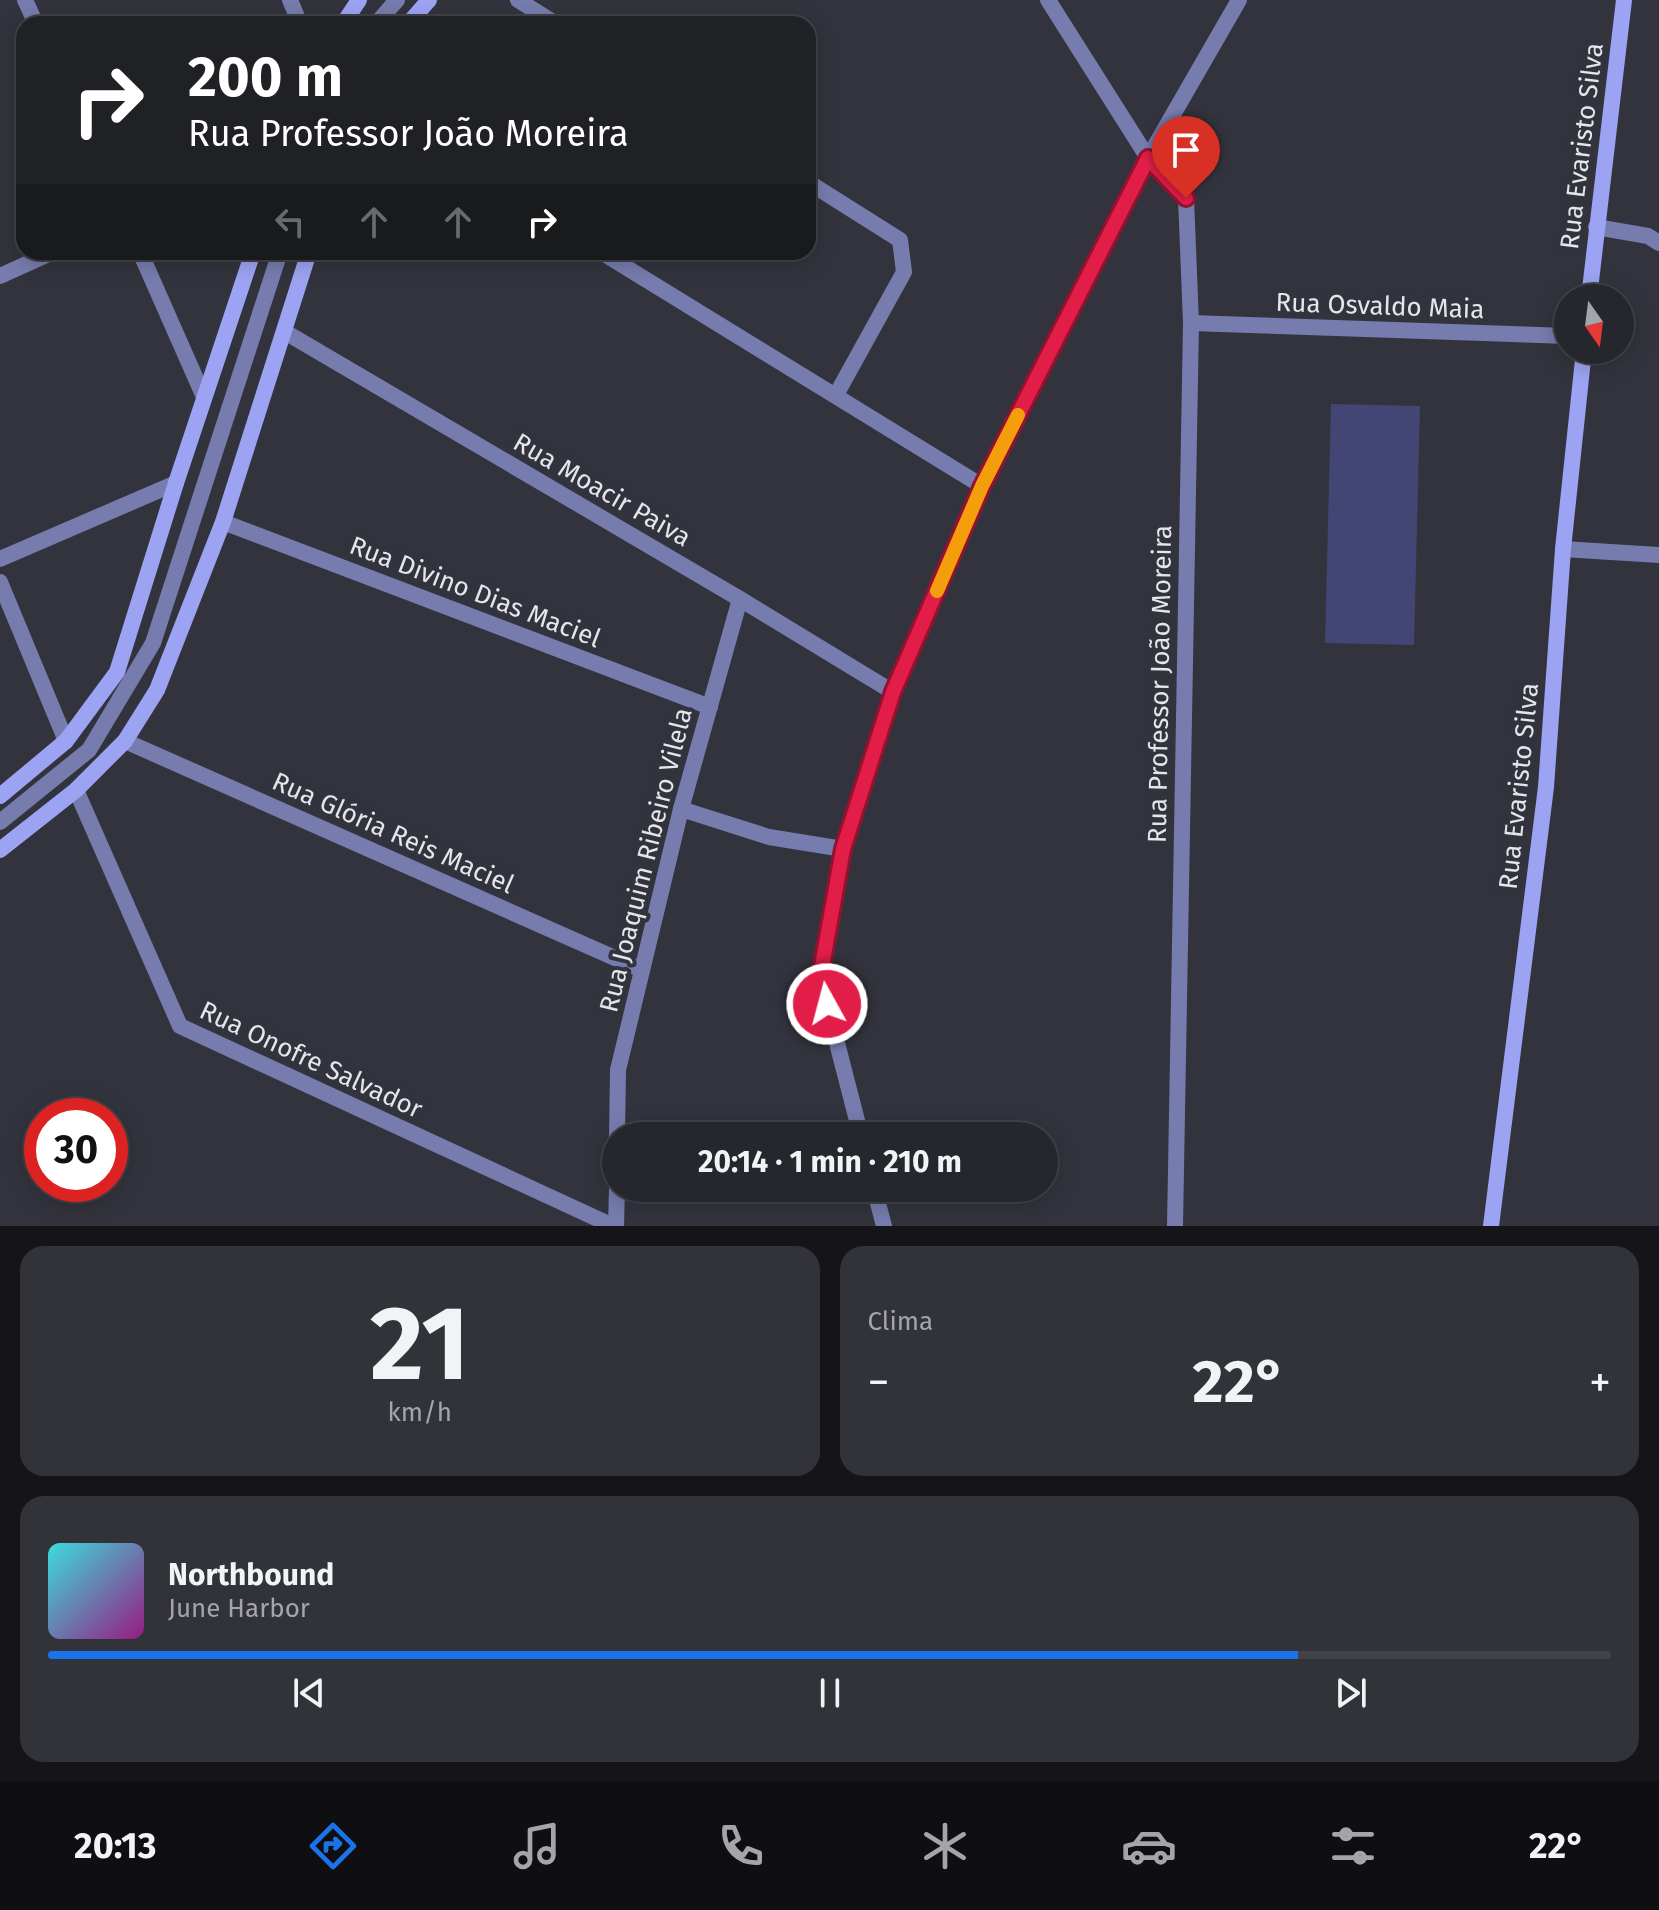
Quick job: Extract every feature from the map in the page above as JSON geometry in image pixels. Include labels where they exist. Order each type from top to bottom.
[{"type":"main road","points":[[415,16],[429,0]]},
{"type":"main road","name":"Rua Evaristo Silva","points":[[1590,284],[1624,0]]},
{"type":"main road","points":[[0,796],[66,741],[117,672],[250,260]]},
{"type":"main road","points":[[0,850],[76,790],[125,741],[157,690],[223,522],[307,260]]},
{"type":"main road","name":"Rua Evaristo Silva","points":[[1491,1226],[1546,787],[1563,549],[1583,364]]},
{"type":"street","points":[[383,16],[397,0]]},
{"type":"street","points":[[518,0],[543,16]]},
{"type":"street","name":"Rua Professor João Moreira","points":[[1048,0],[1148,158],[1186,198],[1191,323],[1175,1226]]},
{"type":"street","points":[[857,1122],[820,977],[843,849],[893,692],[982,486],[1148,158],[1239,0]]},
{"type":"street","points":[[816,187],[900,240],[904,272],[836,395]]},
{"type":"street","points":[[1596,227],[1648,236],[1659,243]]},
{"type":"street","points":[[0,276],[35,260]]},
{"type":"street","points":[[144,260],[204,397]]},
{"type":"street","points":[[0,822],[89,750],[153,643],[277,260]]},
{"type":"street","points":[[614,260],[982,486]]},
{"type":"street","name":"Rua Osvaldo Maia","points":[[1191,323],[1554,336]]},
{"type":"street","name":"Rua Moacir Paiva","points":[[285,332],[893,692]]},
{"type":"street","points":[[0,559],[176,483]]},
{"type":"street","name":"Rua Divino Dias Maciel","points":[[223,522],[710,707]]},
{"type":"street","points":[[1563,549],[1659,555]]},
{"type":"street","points":[[0,582],[66,741]]},
{"type":"street","name":"Rua Joaquim Ribeiro Vilela","points":[[617,1122],[618,1070],[681,809],[740,599]]},
{"type":"street","name":"Rua Glória Reis Maciel","points":[[125,741],[642,970]]},
{"type":"street","name":"Rua Onofre Salvador","points":[[76,790],[180,1026],[614,1226]]},
{"type":"street","points":[[681,809],[769,837],[843,849]]},
{"type":"street","points":[[614,1226],[616,1202]]},
{"type":"street","points":[[878,1202],[884,1226]]},
{"type":"shaded area","points":[[1331,404],[1420,406],[1414,645],[1325,643]]},
{"type":"slow traffic","points":[[937,591],[982,486],[1018,415]]},
{"type":"route","points":[[827,1004],[820,977],[843,849],[893,692],[982,486],[1148,158],[1186,198]]}]
